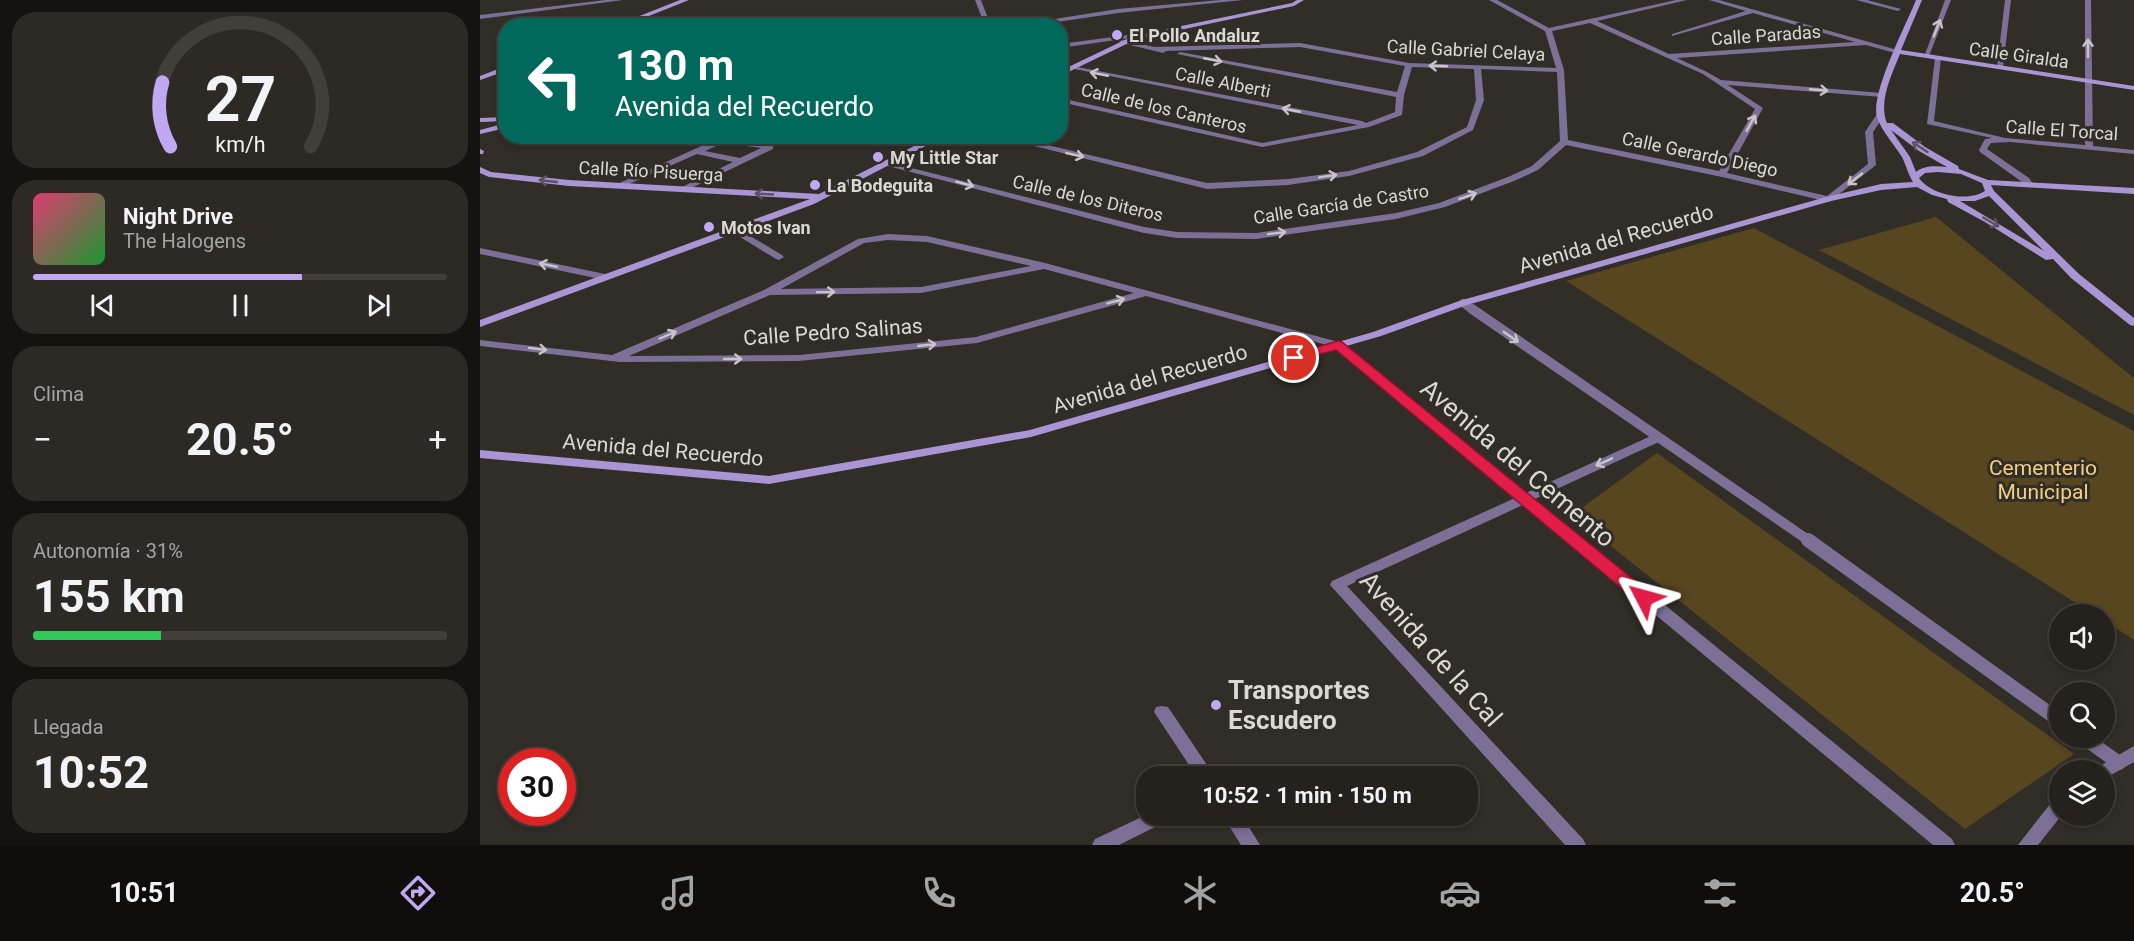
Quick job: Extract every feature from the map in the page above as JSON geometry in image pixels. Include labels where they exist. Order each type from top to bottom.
[{"type":"street","points":[[480,17],[620,0]]},
{"type":"street","points":[[638,18],[686,0]]},
{"type":"street","points":[[978,0],[984,18]]},
{"type":"street","points":[[1068,18],[1118,11],[1240,0]]},
{"type":"street","points":[[1068,45],[1135,37],[1294,4],[1301,0]]},
{"type":"street","points":[[1491,0],[1548,30],[1684,0]]},
{"type":"street","points":[[1712,0],[1899,52]]},
{"type":"street","points":[[1859,0],[1914,14]]},
{"type":"street","points":[[1898,9],[1902,0]]},
{"type":"street","points":[[1829,199],[1872,165],[1869,132],[1880,116],[1882,95],[1919,0]]},
{"type":"street","points":[[1926,56],[1948,0]]},
{"type":"street","points":[[2000,67],[2008,0]]},
{"type":"street","points":[[2088,0],[2090,148]]},
{"type":"street","points":[[1674,35],[1752,11]]},
{"type":"street","points":[[1592,21],[1719,82],[1759,108],[1722,174]]},
{"type":"street","points":[[1548,30],[1560,70],[1564,142]]},
{"type":"street","points":[[1068,70],[1135,37]]},
{"type":"street","points":[[1121,42],[1400,95]]},
{"type":"street","name":"Calle Paradas","points":[[1668,56],[1866,43]]},
{"type":"street","name":"Calle Gabriel Celaya","points":[[1156,49],[1300,45],[1409,65],[1560,70]]},
{"type":"street","name":"Calle Giralda","points":[[1899,52],[2134,88]]},
{"type":"street","points":[[1938,58],[1930,122],[2010,140]]},
{"type":"street","points":[[1369,125],[1399,113],[1400,95],[1409,65]]},
{"type":"street","name":"Calle Alberti","points":[[1072,68],[1369,125]]},
{"type":"street","points":[[1031,144],[1207,186],[1288,182],[1348,173],[1420,154],[1470,128],[1480,100],[1477,68]]},
{"type":"street","points":[[480,78],[498,71]]},
{"type":"street","points":[[1719,82],[1882,95]]},
{"type":"street","name":"Calle de los Canteros","points":[[1068,102],[1262,145],[1369,125]]},
{"type":"street","points":[[1880,116],[1922,149],[1988,187],[2075,276]]},
{"type":"street","points":[[1880,116],[1912,167],[1917,181],[1988,220],[2075,276],[2134,323]]},
{"type":"street","points":[[480,120],[498,119]]},
{"type":"street","points":[[480,132],[498,128]]},
{"type":"street","name":"Calle El Torcal","points":[[2029,184],[2026,178],[1983,150],[1988,141],[2010,140],[2134,152]]},
{"type":"street","name":"Calle Gerardo Diego","points":[[1564,142],[1722,174],[1829,199]]},
{"type":"street","name":"Calle García de Castro","points":[[1177,235],[1256,236],[1396,216],[1442,205],[1535,168],[1564,142]]},
{"type":"street","points":[[616,186],[712,144]]},
{"type":"street","points":[[682,189],[770,147],[752,144]]},
{"type":"street","points":[[480,324],[822,197],[926,144]]},
{"type":"street","points":[[695,151],[742,160]]},
{"type":"street","name":"Calle de los Diteros","points":[[888,165],[1104,221],[1177,235]]},
{"type":"street","name":"Avenida del Recuerdo","points":[[480,454],[769,480],[1031,433],[1338,345],[1463,303],[1829,199],[1917,181],[1922,171],[1930,169],[1964,172]]},
{"type":"street","name":"Calle Río Pisuerga","points":[[480,170],[489,174],[616,186],[822,197]]},
{"type":"street","points":[[1988,187],[2029,184],[2134,191]]},
{"type":"street","points":[[1939,194],[1981,197],[1988,187]]},
{"type":"street","points":[[735,230],[779,257]]},
{"type":"street","points":[[614,358],[768,292],[861,241],[888,237],[927,238],[1045,266],[1338,345]]},
{"type":"street","points":[[480,251],[605,277]]},
{"type":"street","points":[[768,292],[921,290],[1045,266]]},
{"type":"street","name":"Calle Pedro Salinas","points":[[480,343],[614,358],[800,358],[977,340],[1146,293]]},
{"type":"street","name":"Avenida del Cemento","points":[[1338,345],[1946,845]]},
{"type":"street","name":"Avenida de la Cal","points":[[1577,845],[1336,585],[1657,438]]},
{"type":"street","points":[[1162,711],[1199,766]]},
{"type":"street","points":[[2115,766],[2134,753]]},
{"type":"street","points":[[2027,845],[2049,818]]},
{"type":"street","points":[[1101,845],[1140,826]]},
{"type":"street","points":[[1239,826],[1251,845]]},
{"type":"lane","points":[[1463,303],[1787,525],[2049,712]]},
{"type":"lane","points":[[2093,748],[2105,760]]},
{"type":"green space","points":[[1936,217],[2134,378],[2134,415],[1819,250]]},
{"type":"green space","name":"Cementerio Municipal","points":[[1754,228],[2134,431],[2134,640],[2115,628],[2115,604],[2078,604],[1566,281]]},
{"type":"green space","points":[[1657,453],[2049,736],[2049,748],[2066,748],[2074,754],[2065,760],[2049,760],[2049,771],[1965,829],[1572,515]]},
{"type":"place","name":"El Pollo Andaluz","points":[[1117,35]]},
{"type":"place","name":"My Little Star","points":[[878,157]]},
{"type":"place","name":"La Bodeguita","points":[[815,185]]},
{"type":"place","name":"Motos Ivan","points":[[709,227]]},
{"type":"place","name":"Transportes Escudero","points":[[1216,705]]},
{"type":"route","points":[[1294,358],[1338,345],[1644,598]]}]
